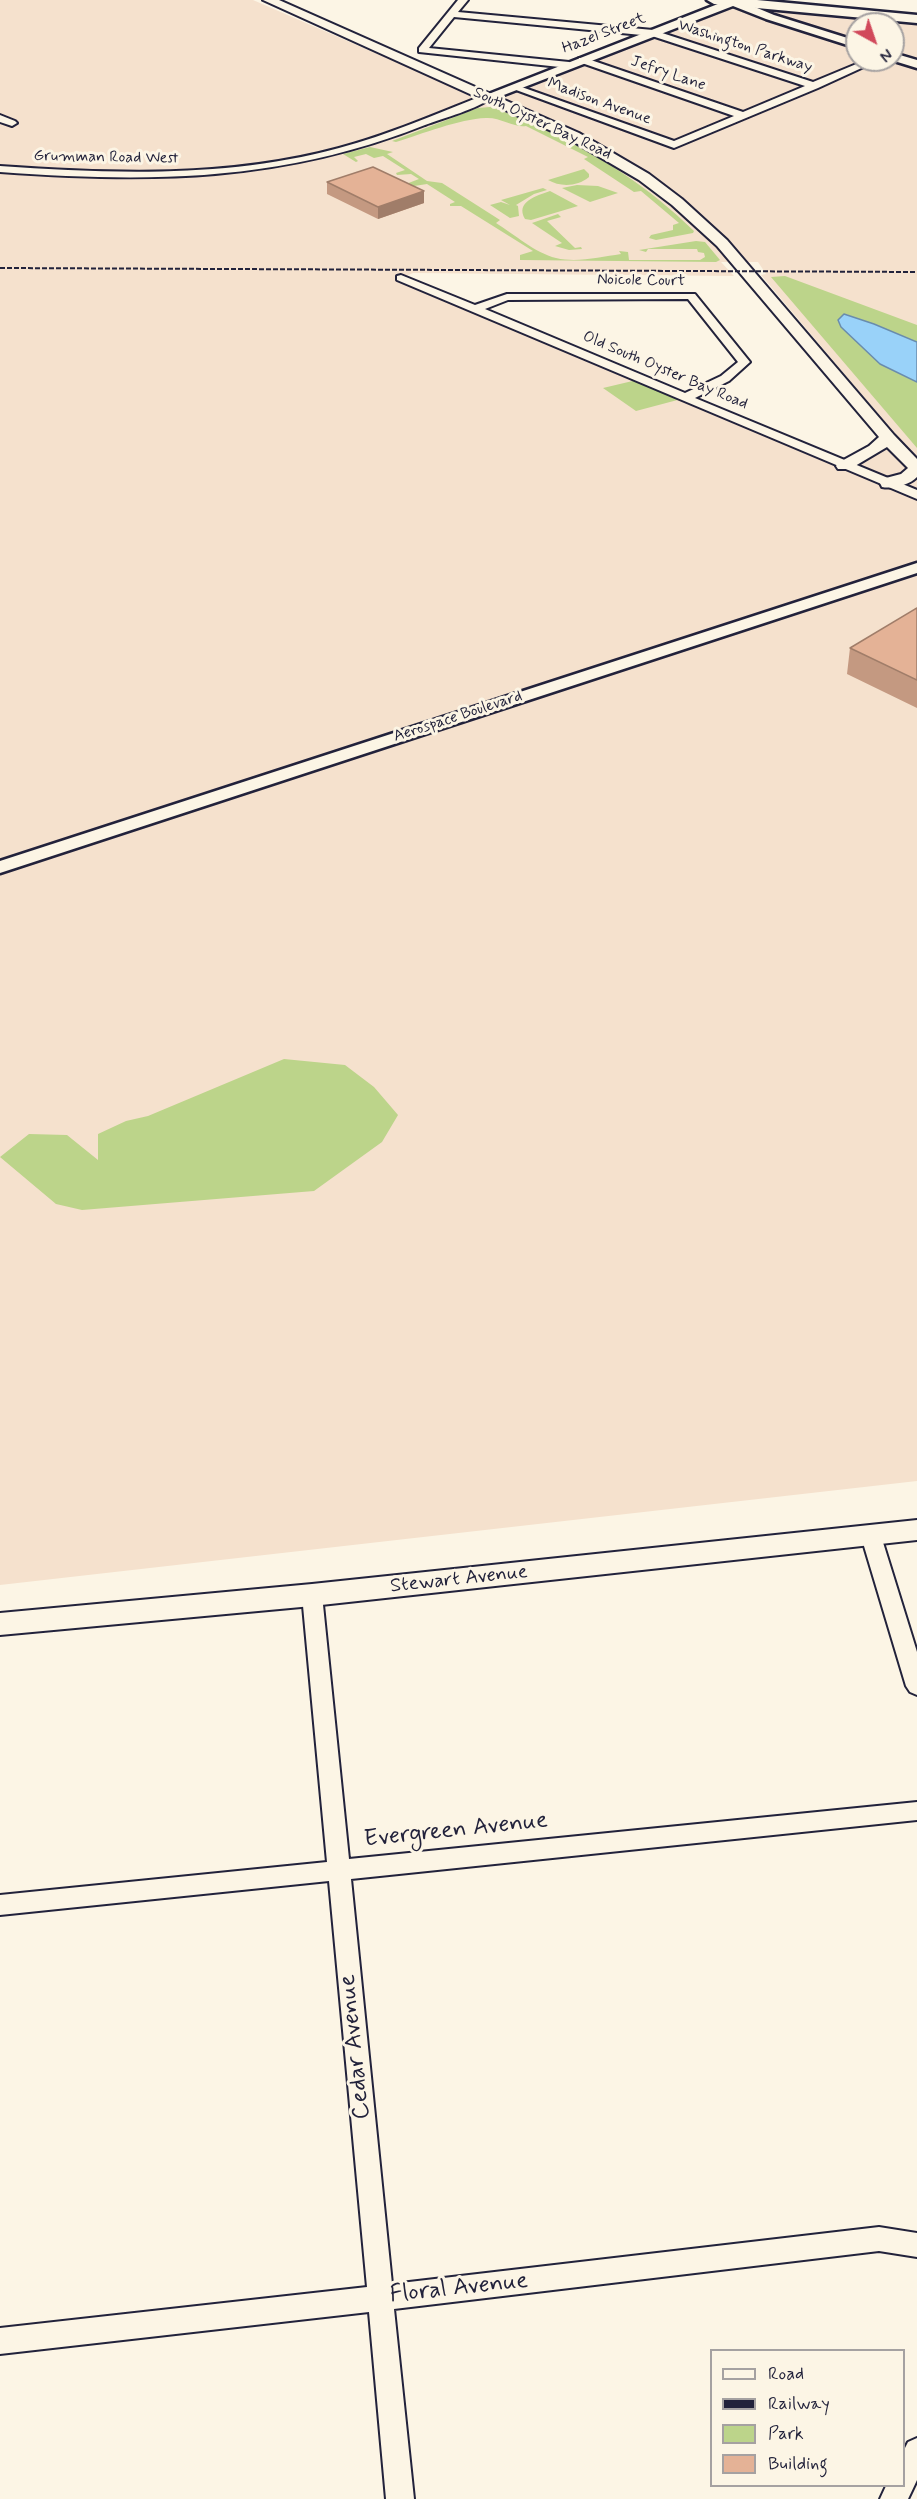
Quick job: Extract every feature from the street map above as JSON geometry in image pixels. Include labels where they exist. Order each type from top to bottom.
[{"type":"main road","name":"South Oyster Bay Road","points":[[269,0],[574,136],[622,162],[689,212],[729,251],[888,438],[917,468]]},
{"type":"main road","points":[[714,0],[917,19]]},
{"type":"main road","points":[[844,465],[875,449],[888,438]]},
{"type":"main road","points":[[888,483],[908,477],[917,468]]},
{"type":"main road","name":"Stewart Avenue","points":[[0,1624],[312,1595],[917,1530]]},
{"type":"street","points":[[463,0],[422,50],[569,65]]},
{"type":"street","name":"Hazel Street","points":[[487,97],[731,1]]},
{"type":"street","points":[[731,1],[770,17],[845,41]]},
{"type":"street","name":"Washington Parkway","points":[[452,14],[652,33],[814,86]]},
{"type":"street","name":"Jefry Lane","points":[[582,60],[744,116]]},
{"type":"street","points":[[744,116],[846,72]]},
{"type":"street","name":"Madison Avenue","points":[[513,87],[674,145],[744,116]]},
{"type":"street","name":"Grumman Road West","points":[[0,169],[106,176],[154,176],[266,166],[358,146],[487,97]]},
{"type":"street","points":[[0,118],[12,123]]},
{"type":"street","name":"Old South Oyster Bay Road","points":[[401,278],[917,495]]},
{"type":"street","name":"Noicole Court","points":[[475,309],[507,297],[691,296],[744,362],[740,369],[732,374],[685,398]]},
{"type":"street","name":"Aerospace Boulevard","points":[[0,867],[917,568]]},
{"type":"street","points":[[871,1536],[917,1686]]},
{"type":"street","name":"Cedar Avenue","points":[[312,1595],[400,2499]]},
{"type":"street","name":"Evergreen Avenue","points":[[0,1905],[917,1811]]},
{"type":"street","name":"Floral Avenue","points":[[0,2341],[561,2278],[879,2239],[917,2245]]},
{"type":"street","points":[[905,2474],[917,2451]]},
{"type":"shaded area","points":[[0,0],[253,0],[488,102],[736,7],[845,17],[845,72],[905,72],[905,22],[917,23],[917,1481],[0,1585]],"holes":[[[721,262],[758,262],[766,274],[761,275],[894,433],[841,461],[404,277],[413,273],[734,276]]]},
{"type":"green space","points":[[490,107],[541,128],[603,160],[659,200],[694,231],[693,233],[656,240],[649,238],[651,235],[673,230],[673,225],[679,223],[641,191],[634,192],[584,159],[588,157],[526,126],[491,118],[475,119],[396,142],[392,141],[478,108]]},
{"type":"green space","points":[[370,147],[393,152],[387,154],[427,181],[442,183],[500,220],[496,223],[548,256],[580,260],[621,254],[619,251],[628,252],[629,260],[700,260],[705,257],[704,253],[698,252],[697,249],[648,249],[646,252],[639,250],[696,241],[705,242],[720,260],[716,262],[520,260],[520,255],[533,251],[461,206],[450,206],[455,202],[427,184],[414,186],[406,184],[419,179],[411,174],[397,175],[396,173],[405,170],[383,156],[374,158],[366,154],[354,157],[358,161],[356,162],[343,154]]},
{"type":"green space","points":[[584,169],[589,177],[579,183],[563,185],[548,180]]},
{"type":"green space","points":[[577,185],[598,186],[618,193],[590,202],[562,188]]},
{"type":"green space","points":[[543,188],[547,190],[534,194],[516,205],[519,216],[510,218],[490,205],[501,202],[510,205],[501,200]]},
{"type":"green space","points":[[550,191],[578,206],[531,220],[525,219],[523,208],[528,200]]},
{"type":"green space","points":[[558,214],[561,217],[547,221],[575,248],[581,247],[582,249],[569,250],[555,246],[562,243],[532,223]]},
{"type":"green space","points":[[785,276],[917,325],[917,342],[845,314],[838,320],[841,327],[880,364],[917,382],[917,448],[771,277]]},
{"type":"green space","points":[[641,379],[685,398],[636,411],[603,388]]},
{"type":"green space","points":[[284,1059],[345,1065],[374,1087],[398,1115],[382,1142],[314,1191],[82,1210],[56,1204],[0,1157],[29,1134],[67,1135],[98,1160],[98,1134],[126,1121],[148,1116]]},
{"type":"water","points":[[844,314],[917,342],[917,382],[880,364],[841,327],[838,320]]},
{"type":"building","points":[[373,167],[424,191],[378,207],[327,182]]},
{"type":"building","points":[[917,608],[917,680],[850,648]]},
{"type":"railway","points":[[0,268],[917,272]]}]
